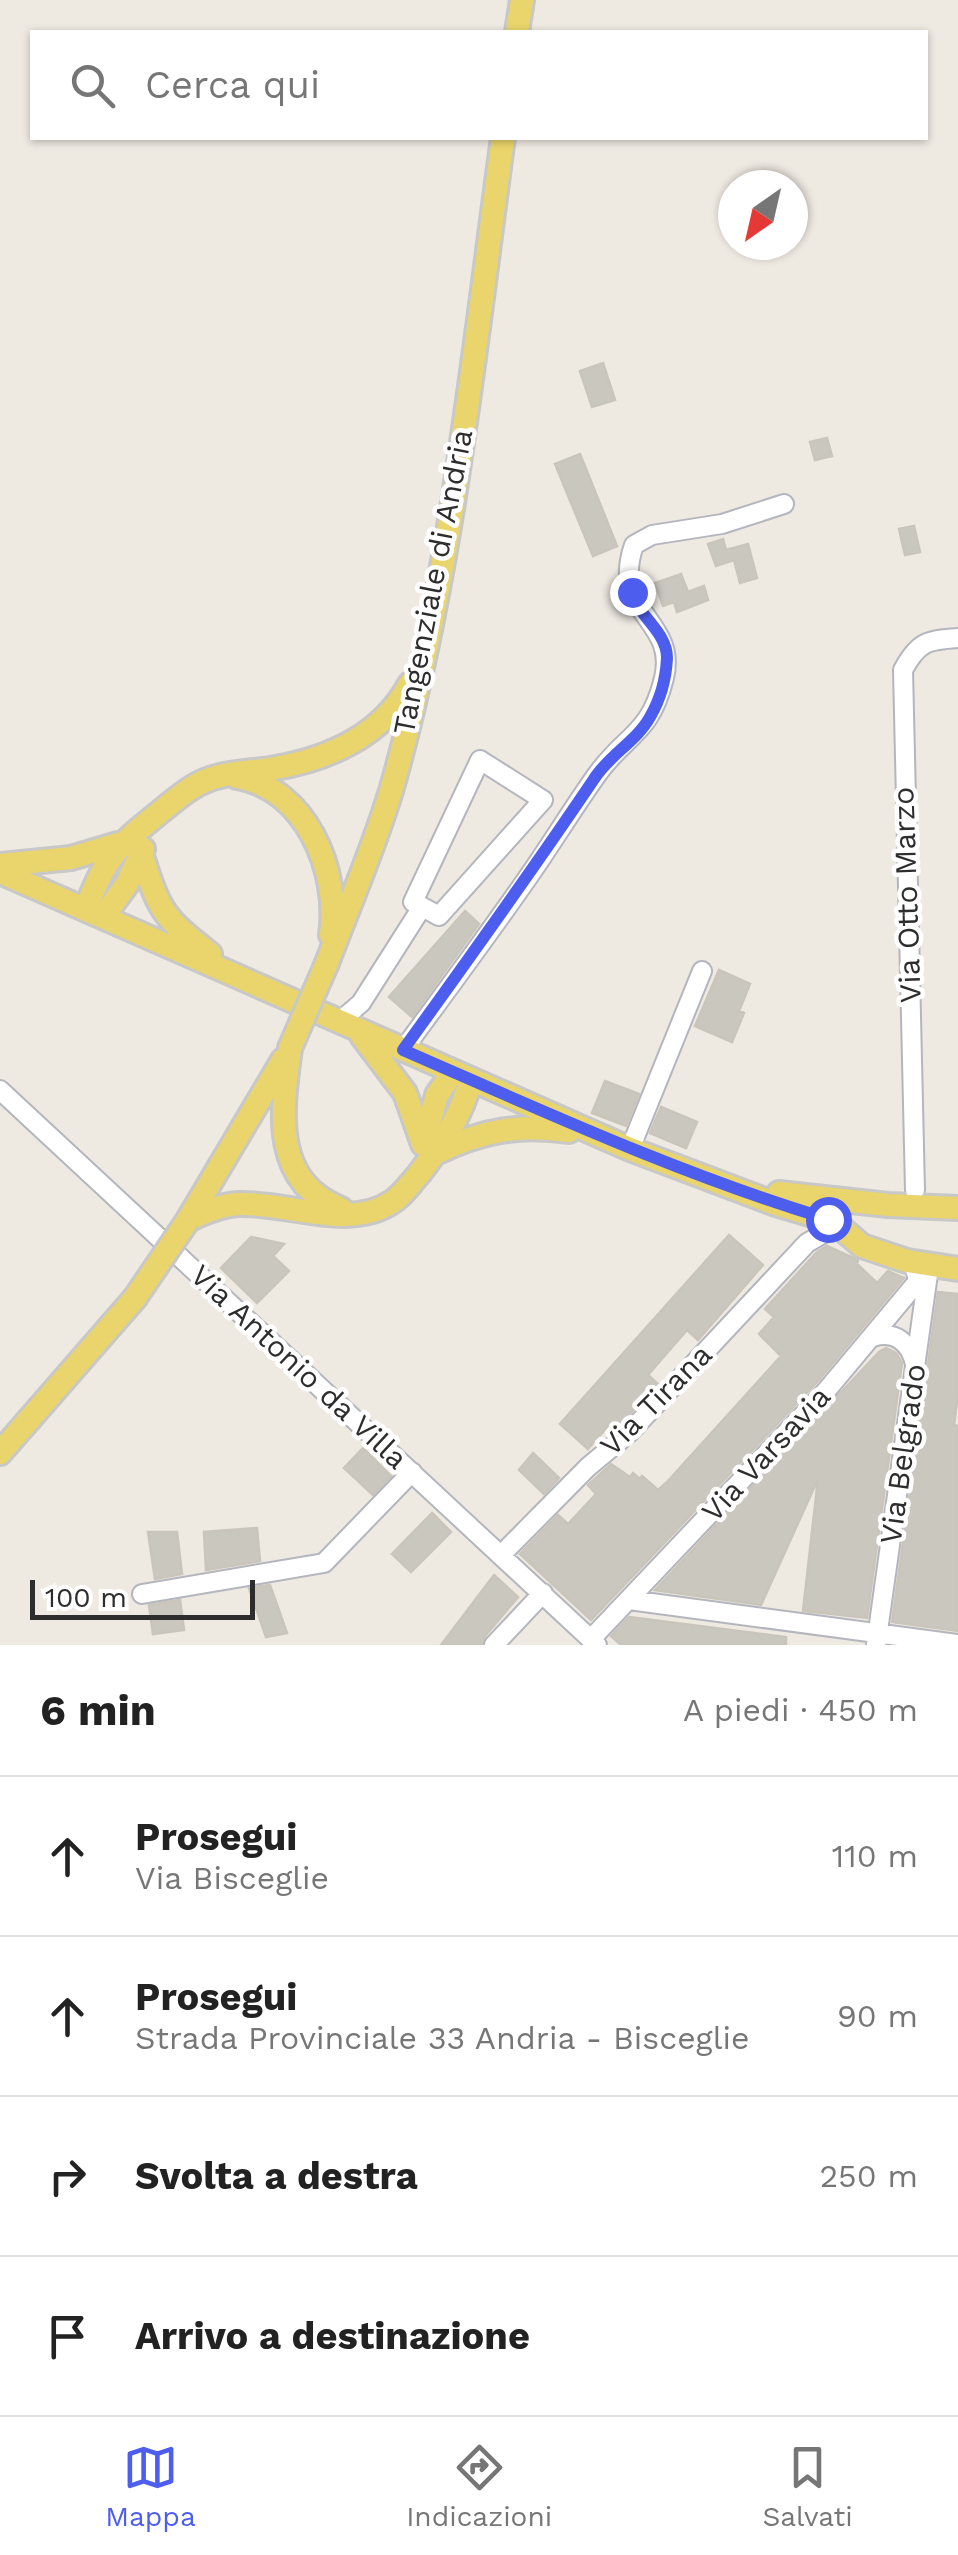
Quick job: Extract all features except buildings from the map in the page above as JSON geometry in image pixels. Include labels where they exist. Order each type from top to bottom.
[{"type":"main road","points":[[517,30],[522,0]]},
{"type":"main road","name":"Tangenziale di Andria","points":[[0,1453],[136,1298],[188,1220],[290,1048],[375,842],[430,634],[503,140]]},
{"type":"main road","points":[[0,868],[71,858],[118,844],[191,788],[228,775],[307,760],[372,731],[402,700],[430,634]]},
{"type":"main road","points":[[228,775],[253,779],[270,788],[297,812],[314,840],[332,891],[334,918],[328,962]]},
{"type":"main road","points":[[94,913],[127,884],[162,810]]},
{"type":"main road","points":[[94,913],[94,885],[118,844]]},
{"type":"main road","points":[[141,853],[155,897],[167,918],[233,973]]},
{"type":"main road","points":[[0,868],[630,1149],[773,1203],[833,1221],[862,1246],[883,1254],[948,1268]]},
{"type":"main road","points":[[348,1025],[397,1078],[431,1148]]},
{"type":"main road","points":[[290,1048],[283,1129],[292,1163],[317,1197],[354,1213]]},
{"type":"main road","points":[[188,1220],[234,1204],[366,1213],[394,1201],[420,1172],[431,1148],[437,1095],[462,1076]]},
{"type":"main road","points":[[431,1148],[504,1128],[542,1127],[597,1135]]},
{"type":"main road","points":[[746,1190],[958,1208]]},
{"type":"main road","points":[[883,1254],[866,1241],[859,1225],[870,1211],[908,1202]]},
{"type":"street","points":[[403,1050],[526,881],[603,766],[643,728],[653,711],[665,675],[666,649],[633,598],[630,571],[634,545],[644,537],[722,524],[784,504]]},
{"type":"street","name":"Via Otto Marzo","points":[[908,1202],[903,670],[914,651],[932,640],[958,638]]},
{"type":"street","points":[[480,760],[543,800],[440,916],[422,907],[413,902],[480,760]]},
{"type":"street","points":[[348,1025],[422,907]]},
{"type":"street","points":[[630,1149],[702,970]]},
{"type":"street","name":"Via Antonio da Villa","points":[[0,1090],[594,1642]]},
{"type":"street","points":[[773,1203],[801,1218],[808,1228],[807,1243]]},
{"type":"street","points":[[807,1243],[831,1229],[850,1233]]},
{"type":"street","name":"Via Tirana","points":[[502,1554],[588,1467],[630,1432],[807,1243]]},
{"type":"street","name":"Via Varsavia","points":[[594,1642],[873,1338],[918,1281],[915,1268],[907,1260]]},
{"type":"street","name":"Via Belgrado","points":[[877,1640],[928,1276],[948,1268]]},
{"type":"street","points":[[873,1338],[885,1334],[900,1339],[909,1348],[915,1364]]},
{"type":"street","points":[[142,1594],[324,1563],[412,1472]]},
{"type":"street","points":[[494,1645],[542,1593]]},
{"type":"street","points":[[629,1600],[877,1640],[958,1644]]},
{"type":"route","points":[[632,592],[638,608],[666,649],[665,675],[653,711],[643,728],[603,766],[526,881],[403,1050],[630,1149],[773,1203],[828,1219]]}]
